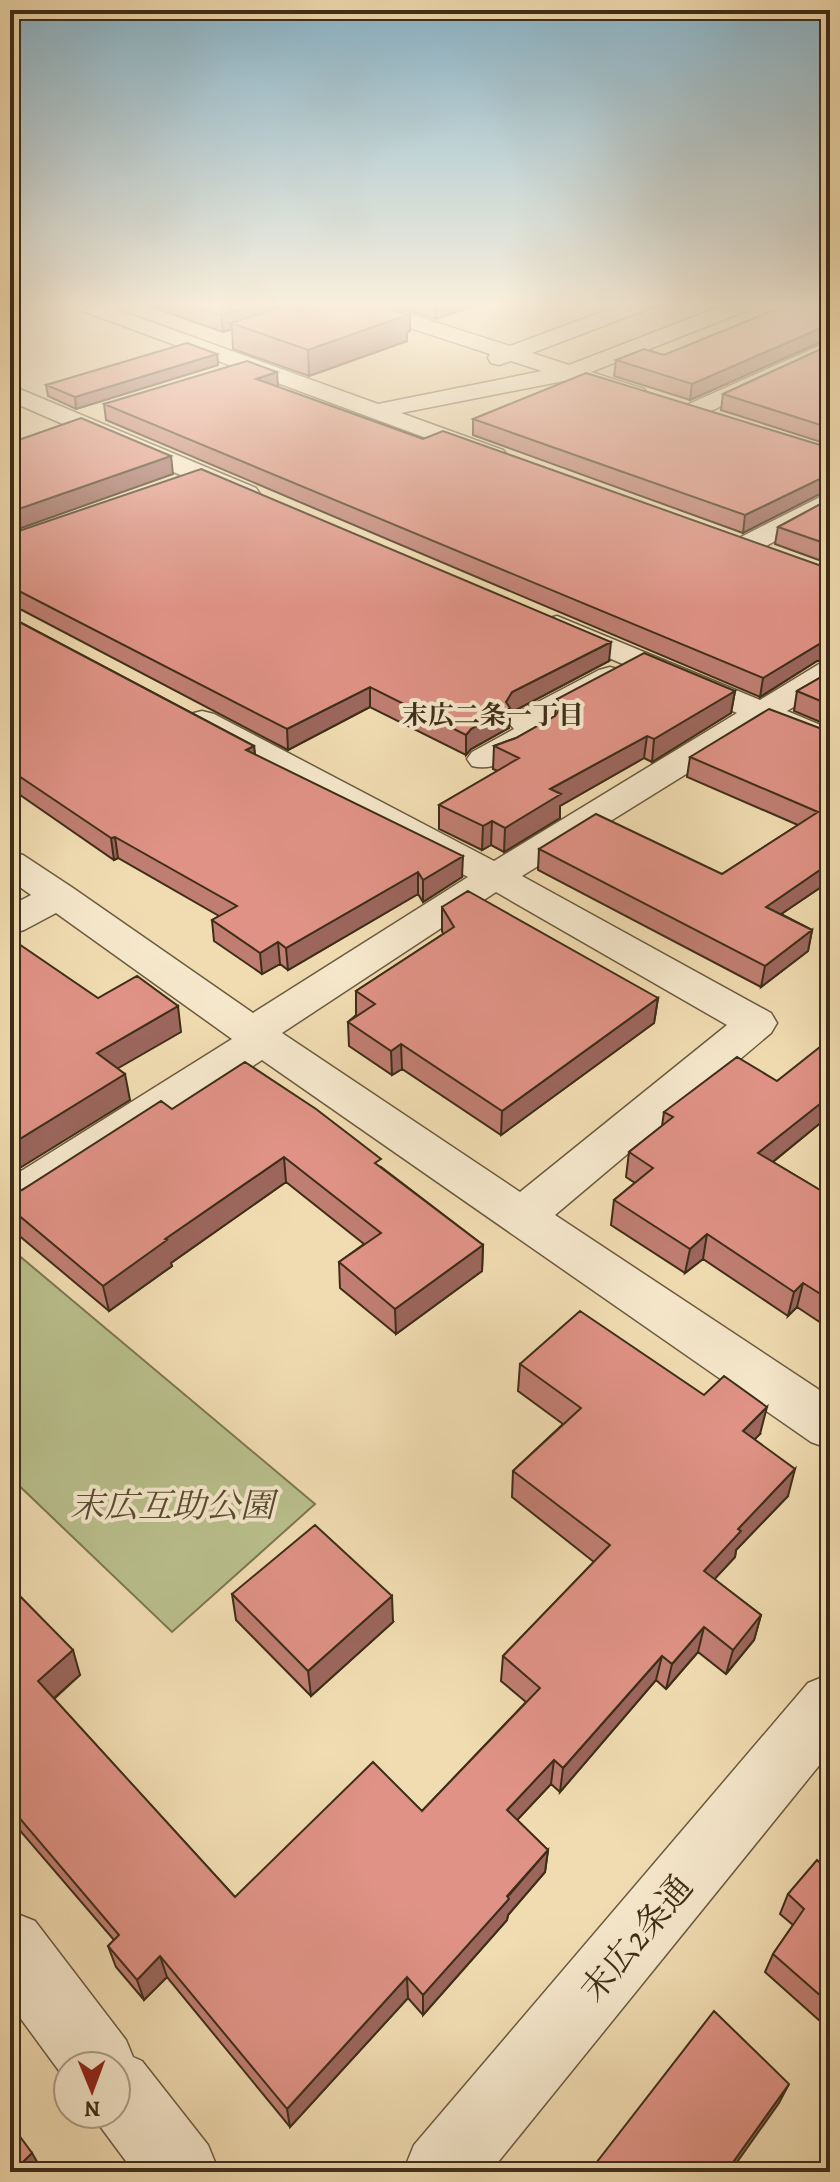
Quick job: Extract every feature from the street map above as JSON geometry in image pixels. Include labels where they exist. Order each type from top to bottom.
[{"type":"street","points":[[40,405],[275,506]]},
{"type":"street","points":[[371,405],[512,462]]},
{"type":"street","points":[[384,409],[390,405]]},
{"type":"street","points":[[384,409],[405,405]]},
{"type":"street","points":[[668,405],[718,420]]},
{"type":"street","points":[[675,407],[681,405]]},
{"type":"street","points":[[173,486],[202,475]]},
{"type":"street","points":[[745,546],[830,500]]},
{"type":"street","points":[[716,535],[774,556]]},
{"type":"street","points":[[538,618],[830,741]]},
{"type":"street","points":[[484,759],[540,729],[525,722],[640,661]]},
{"type":"street","points":[[10,1201],[495,876],[830,671]]},
{"type":"street","points":[[176,707],[495,876],[756,1023],[524,1215]]},
{"type":"street","points":[[10,863],[830,1426]]},
{"type":"street","points":[[10,922],[59,896]]},
{"type":"street","name":"末広2条通","points":[[441,2172],[830,1704]]},
{"type":"street","points":[[10,1946],[88,2050]]},
{"type":"street","points":[[132,2108],[181,2172]]},
{"type":"green space","name":"末広互助公園","points":[[10,1248],[315,1504],[172,1632],[10,1477]]},
{"type":"building","points":[[106,405],[328,405],[423,439],[443,431],[830,569],[830,642],[821,643],[763,678]]},
{"type":"building","points":[[508,405],[690,405],[830,448],[830,474],[745,515],[473,419]]},
{"type":"building","points":[[757,405],[830,405],[830,428]]},
{"type":"building","points":[[81,418],[171,456],[10,512],[10,443]]},
{"type":"building","points":[[201,469],[611,642],[512,692],[506,702],[510,708],[471,729],[466,735],[370,687],[287,729],[19,591],[10,590],[10,534]]},
{"type":"building","points":[[830,499],[830,545],[778,527]]},
{"type":"building","points":[[10,617],[254,746],[246,750],[463,856],[423,880],[418,872],[286,948],[278,942],[260,953],[212,920],[237,906],[115,837],[111,838],[10,770]]},
{"type":"building","points":[[644,653],[735,691],[654,739],[647,736],[550,789],[561,794],[505,828],[492,821],[483,826],[439,805],[519,758],[494,746],[516,738],[555,716],[562,706],[557,699]]},
{"type":"building","points":[[830,672],[830,705],[797,691]]},
{"type":"building","points":[[769,709],[830,732],[830,863],[766,907],[812,930],[765,966],[539,849],[596,814],[722,874],[818,812],[690,757]]},
{"type":"building","points":[[468,891],[658,998],[502,1111],[401,1044],[391,1051],[348,1022],[375,1004],[356,991],[454,927],[442,907]]},
{"type":"building","points":[[16,942],[98,998],[137,976],[178,1006],[97,1053],[125,1074],[10,1145],[10,945]]},
{"type":"building","points":[[825,1043],[830,1046],[830,1096],[758,1153],[830,1196],[830,1300],[803,1283],[794,1292],[707,1234],[690,1249],[614,1200],[653,1168],[629,1152],[673,1117],[664,1112],[737,1057],[777,1081]]},
{"type":"building","points":[[245,1062],[316,1109],[381,1159],[375,1163],[483,1245],[395,1309],[339,1262],[381,1233],[284,1157],[103,1286],[10,1208],[10,1193],[22,1190],[161,1101],[172,1109]]},
{"type":"building","points":[[580,1311],[704,1395],[724,1376],[767,1407],[743,1431],[795,1469],[738,1529],[741,1531],[704,1571],[761,1615],[733,1650],[704,1627],[672,1664],[662,1656],[563,1768],[554,1760],[507,1810],[548,1850],[507,1896],[509,1899],[423,1995],[407,1977],[287,2109],[160,1956],[137,1980],[108,1946],[119,1935],[10,1807],[10,1586],[73,1650],[38,1681],[235,1897],[373,1762],[422,1811],[540,1688],[503,1656],[610,1545],[513,1471],[581,1408],[520,1364]]},
{"type":"building","points":[[315,1525],[392,1596],[308,1671],[232,1594]]},
{"type":"building","points":[[817,1860],[830,1872],[830,2004],[773,1954],[804,1909],[788,1894]]},
{"type":"building","points":[[714,2011],[789,2084],[726,2172],[597,2172],[593,2167]]},
{"type":"building","points":[[10,2123],[32,2153],[16,2169],[18,2172],[10,2172]]},
{"type":"district","name":"末広二条一丁目","points":[[493,715]]}]
